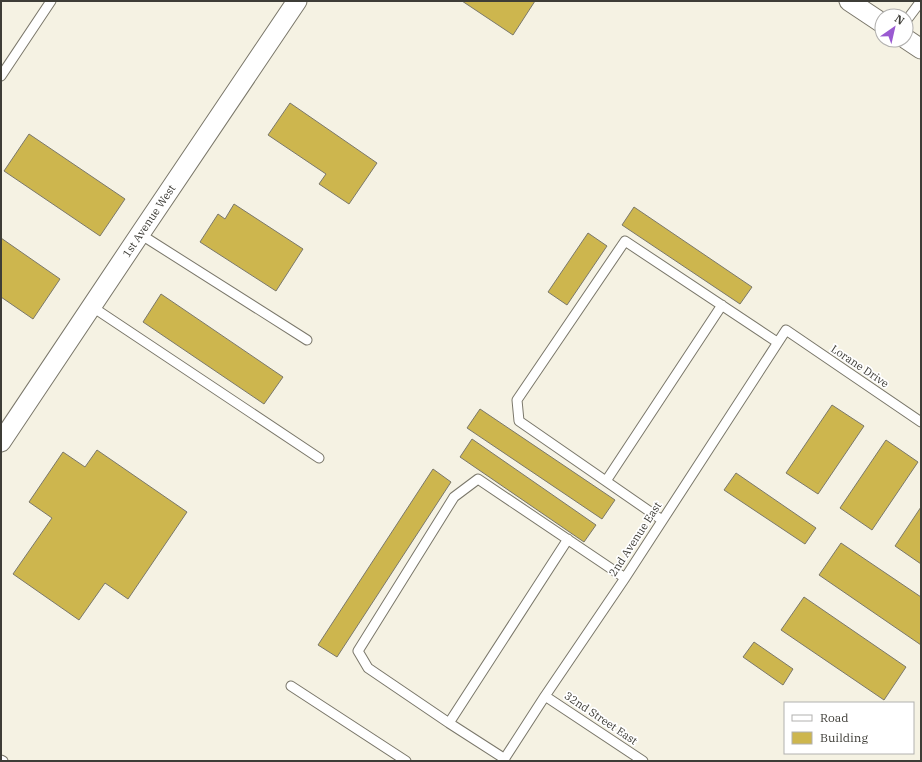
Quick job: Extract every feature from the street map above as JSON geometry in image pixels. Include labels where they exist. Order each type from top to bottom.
[{"type":"street","name":"1st Avenue West","points":[[1,442],[297,1]]},
{"type":"street","points":[[849,1],[874,18]]},
{"type":"lane","points":[[1,76],[51,1]]},
{"type":"lane","points":[[914,10],[921,1]]},
{"type":"lane","points":[[140,234],[307,340]]},
{"type":"lane","points":[[662,520],[519,421],[517,400],[625,241],[777,342]]},
{"type":"lane","points":[[606,481],[722,305]]},
{"type":"lane","points":[[92,306],[319,458]]},
{"type":"lane","name":"2nd Avenue East","points":[[504,760],[545,696],[625,578],[786,330]]},
{"type":"lane","name":"Lorane Drive","points":[[786,330],[921,422]]},
{"type":"lane","points":[[504,760],[368,668],[358,651],[454,497],[478,479],[625,578]]},
{"type":"lane","points":[[449,723],[568,539]]},
{"type":"lane","points":[[291,686],[406,761]]},
{"type":"lane","name":"32nd Street East","points":[[545,696],[643,761]]},
{"type":"building","points":[[462,1],[535,1],[513,35]]},
{"type":"building","points":[[290,103],[377,163],[349,204],[319,184],[326,174],[268,135]]},
{"type":"building","points":[[29,134],[125,199],[100,236],[4,171]]},
{"type":"building","points":[[234,204],[303,249],[276,291],[200,242],[218,214],[225,219]]},
{"type":"building","points":[[634,207],[752,287],[740,304],[622,225]]},
{"type":"building","points":[[588,233],[607,246],[567,305],[548,292]]},
{"type":"building","points":[[1,238],[60,279],[33,319],[1,297]]},
{"type":"building","points":[[161,294],[283,377],[264,404],[143,322]]},
{"type":"building","points":[[832,405],[864,426],[818,494],[786,473]]},
{"type":"building","points":[[480,409],[615,500],[602,519],[467,428]]},
{"type":"building","points":[[472,439],[596,525],[584,542],[460,457]]},
{"type":"building","points":[[886,440],[918,462],[872,530],[840,508]]},
{"type":"building","points":[[97,450],[187,512],[128,599],[105,583],[79,620],[13,574],[52,518],[29,502],[63,452],[85,467]]},
{"type":"building","points":[[433,469],[451,482],[337,657],[318,645]]},
{"type":"building","points":[[736,473],[816,528],[805,544],[724,490]]},
{"type":"building","points":[[921,507],[921,564],[895,546]]},
{"type":"building","points":[[841,543],[921,597],[921,645],[819,575]]},
{"type":"building","points":[[804,597],[906,667],[884,700],[781,630]]},
{"type":"building","points":[[754,642],[793,669],[783,685],[743,657]]}]
